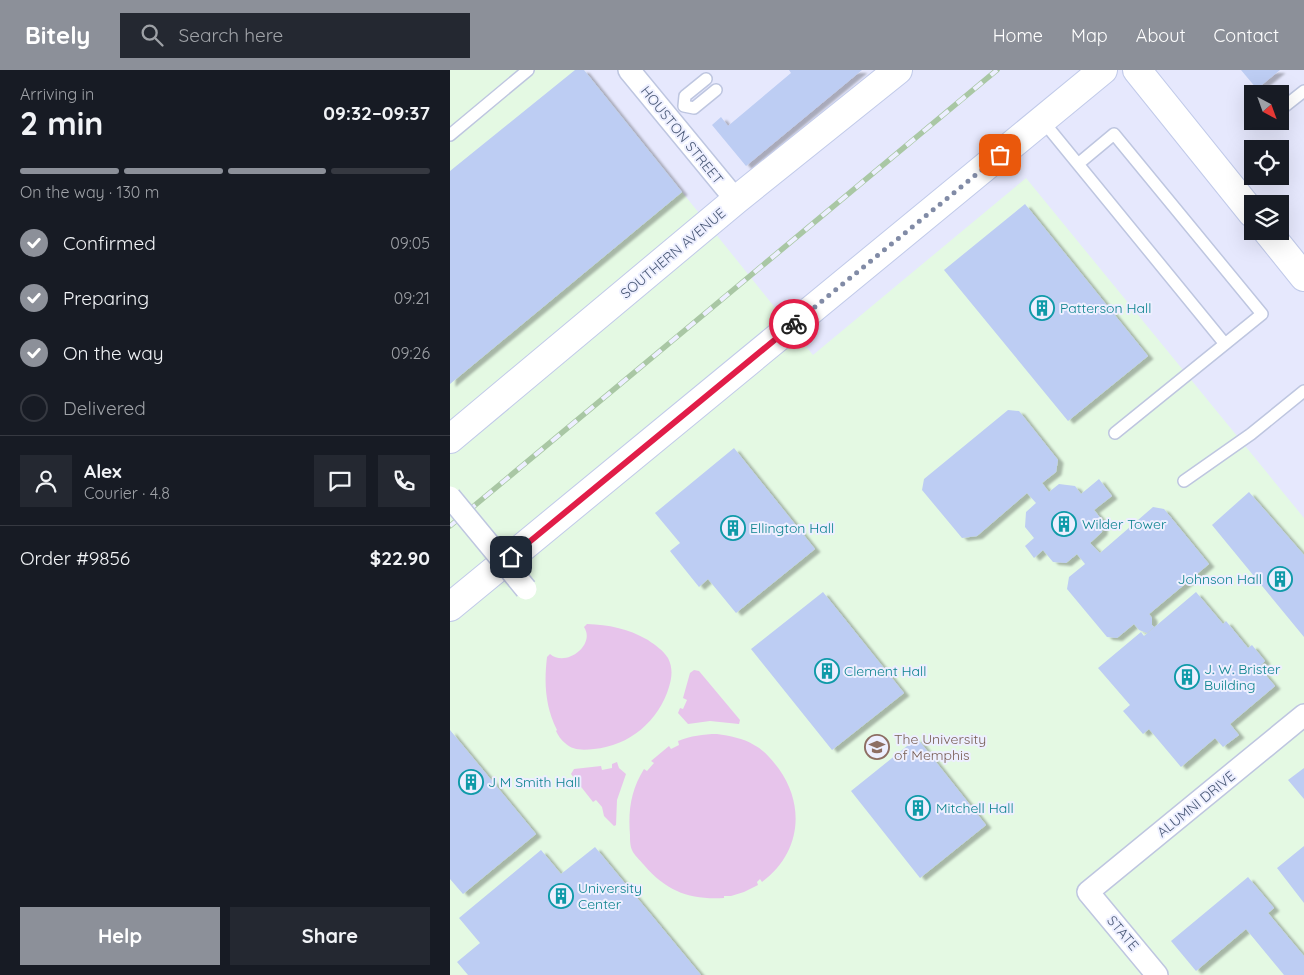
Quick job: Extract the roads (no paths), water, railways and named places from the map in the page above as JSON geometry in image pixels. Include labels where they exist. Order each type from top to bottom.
[{"type":"street","name":"HOUSTON STREET","points":[[629,70],[677,113],[736,200]]},
{"type":"street","name":"SOUTHERN AVENUE","points":[[450,439],[736,200],[898,70]]},
{"type":"street","points":[[450,607],[1103,70]]},
{"type":"street","points":[[1137,70],[1244,203]]},
{"type":"street","points":[[1274,240],[1304,277]]},
{"type":"street","points":[[450,497],[526,589]]},
{"type":"street","name":"ALUMNI DRIVE","points":[[1088,892],[1304,715]]},
{"type":"street","name":"STATE","points":[[1088,892],[1157,975]]},
{"type":"lane","points":[[450,136],[528,70]]},
{"type":"lane","points":[[677,113],[685,96],[706,79]]},
{"type":"lane","points":[[677,113],[694,108],[716,90]]},
{"type":"lane","points":[[1289,103],[1304,91]]},
{"type":"lane","points":[[1042,120],[1225,344]]},
{"type":"lane","points":[[1078,164],[1114,134],[1262,314],[1115,433]]},
{"type":"lane","points":[[1184,481],[1250,434],[1304,391]]},
{"type":"railway","points":[[450,526],[997,70]]},
{"type":"place","name":"Patterson Hall","points":[[1042,308]]},
{"type":"place","name":"Wilder Tower","points":[[1064,524]]},
{"type":"place","name":"Ellington Hall","points":[[733,528]]},
{"type":"place","name":"Johnson Hall","points":[[1280,579]]},
{"type":"place","name":"Clement Hall","points":[[827,671]]},
{"type":"place","name":"J. W. Brister Building","points":[[1187,677]]},
{"type":"place","name":"The University of Memphis","points":[[877,747]]},
{"type":"place","name":"J M Smith Hall","points":[[471,782]]},
{"type":"place","name":"Mitchell Hall","points":[[918,808]]},
{"type":"place","name":"University Center","points":[[561,896]]}]
